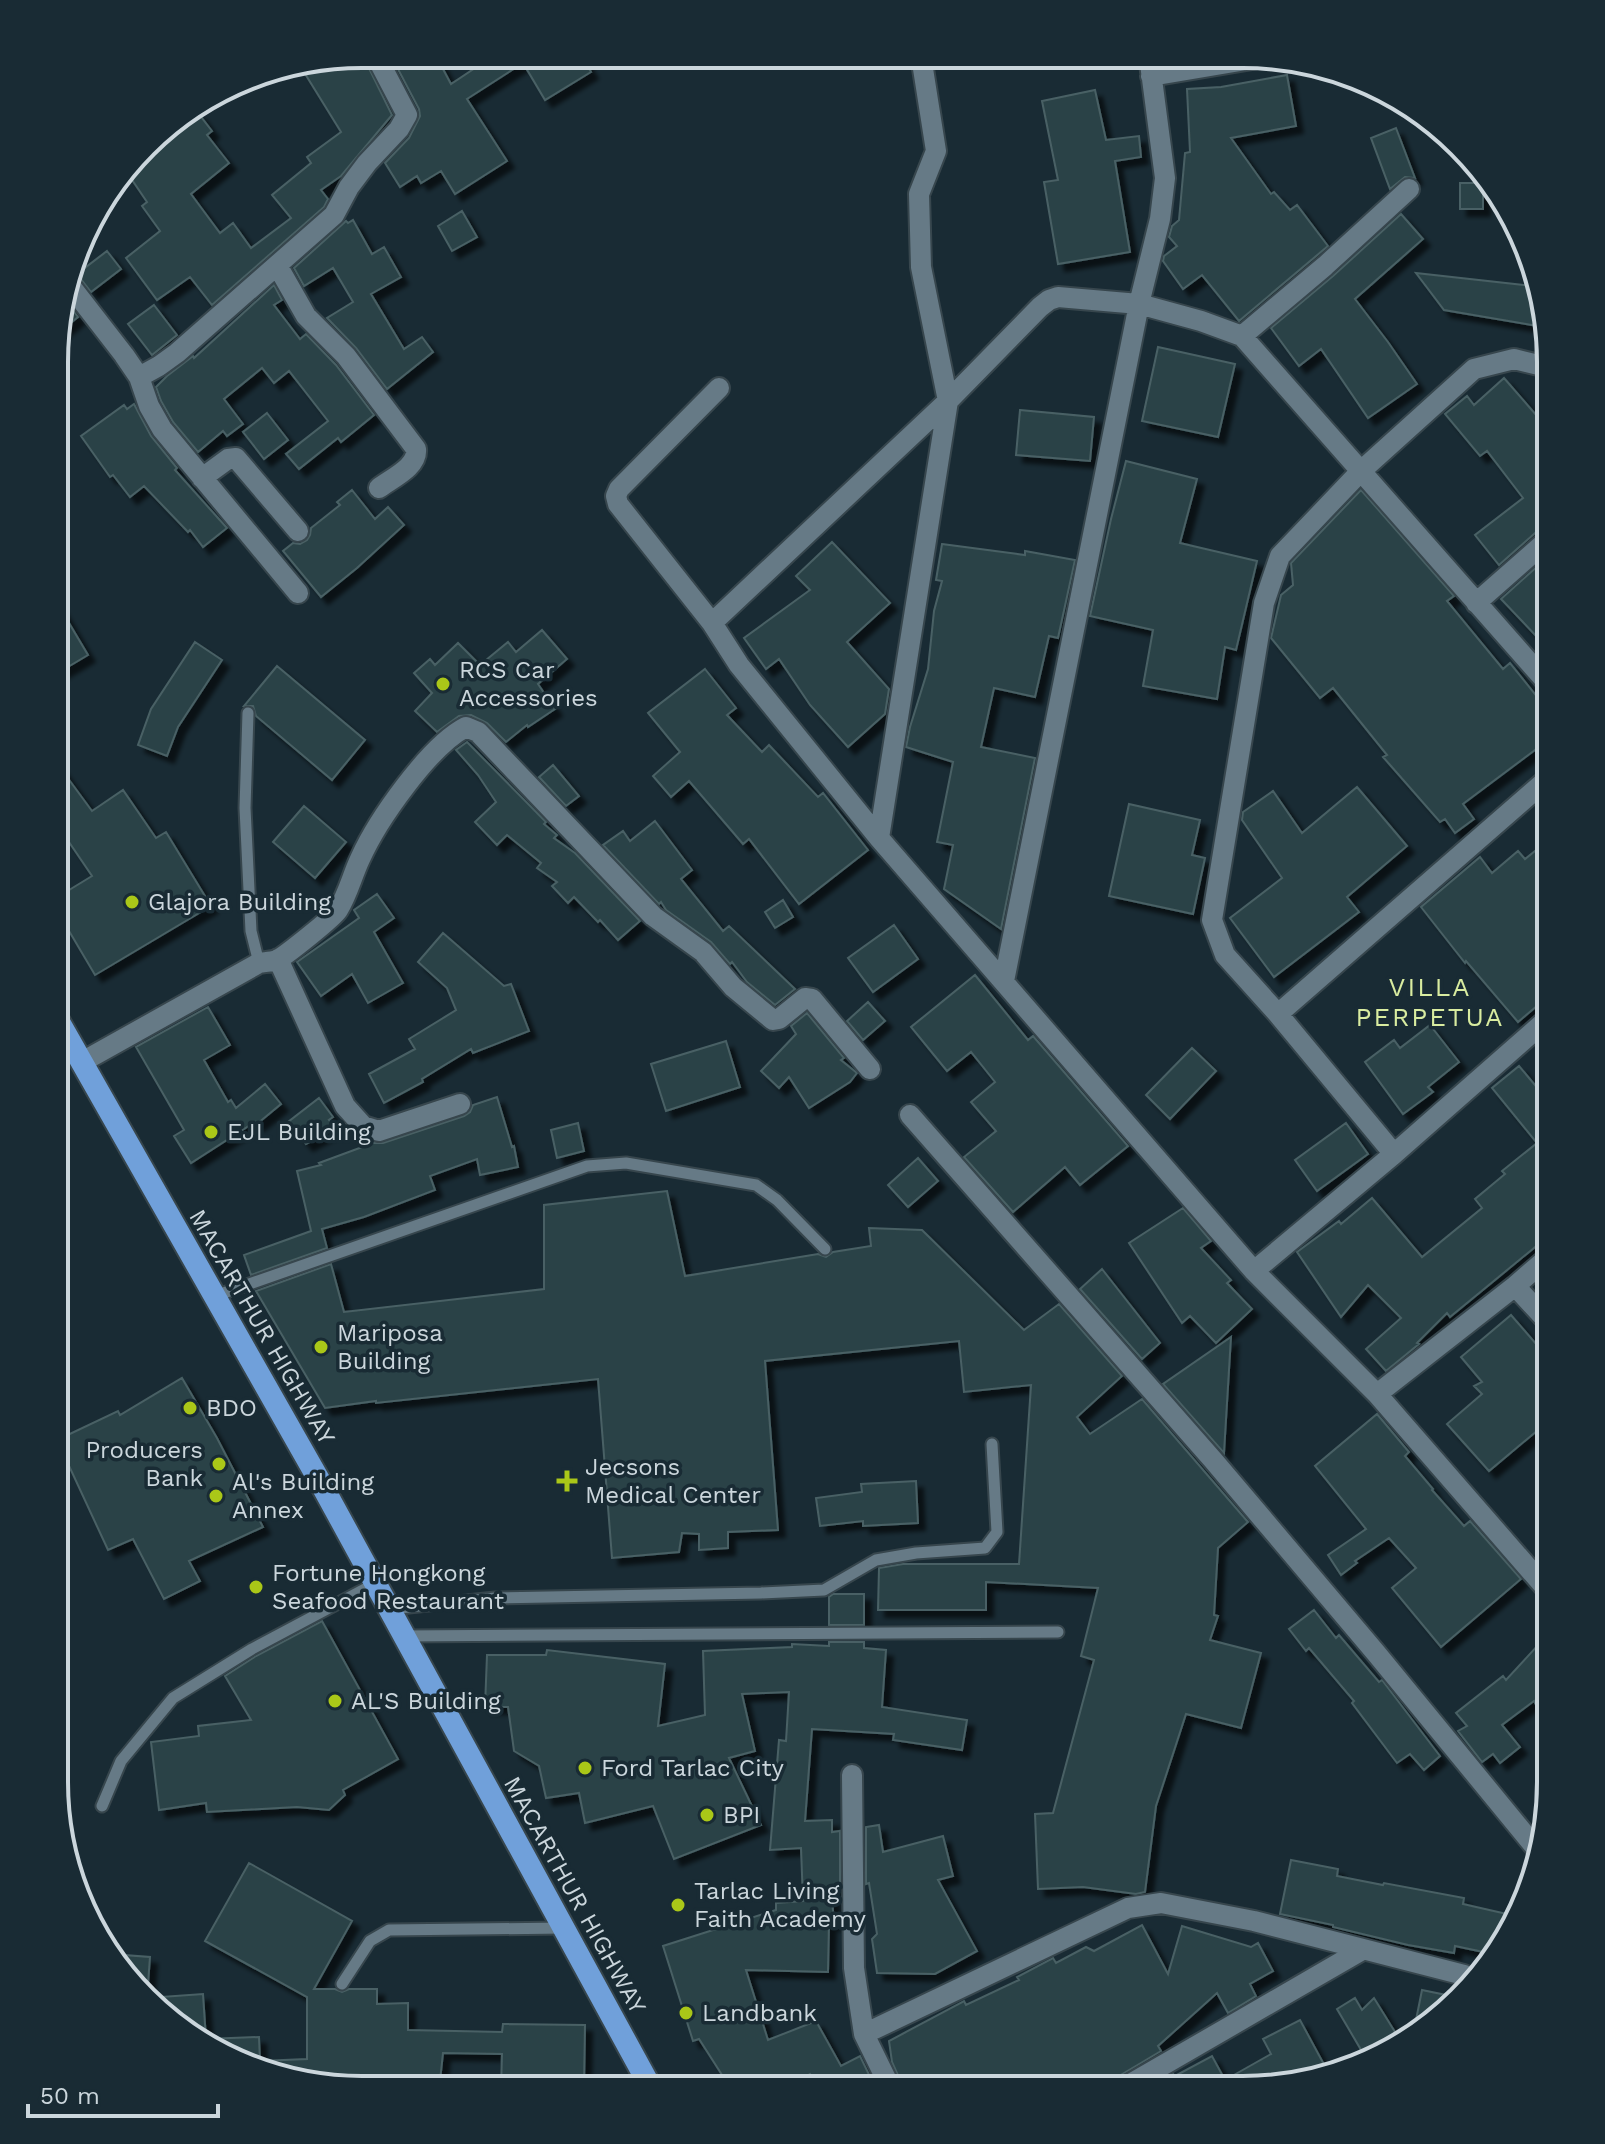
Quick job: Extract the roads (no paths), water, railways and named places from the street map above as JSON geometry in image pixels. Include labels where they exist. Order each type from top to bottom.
[{"type":"highway","name":"MACARTHUR HIGHWAY","points":[[68,1038],[376,1583],[644,2076]]},
{"type":"street","points":[[139,377],[177,353],[334,215],[349,187],[399,129],[407,115],[382,68]]},
{"type":"street","points":[[879,838],[948,401],[921,267],[919,194],[936,151],[923,68]]},
{"type":"street","points":[[1004,981],[1139,304],[1160,219],[1165,178],[1150,68]]},
{"type":"street","points":[[1242,336],[1409,189]]},
{"type":"street","points":[[277,265],[306,316],[346,356],[416,449],[414,462],[379,488]]},
{"type":"street","points":[[76,293],[139,377],[149,406],[162,429],[298,593]]},
{"type":"street","points":[[712,623],[948,401],[1049,300],[1058,297],[1139,304],[1242,336],[1537,671]]},
{"type":"street","points":[[1394,1154],[1225,955],[1212,920],[1264,603],[1280,556],[1361,471],[1474,369],[1514,359],[1537,365]]},
{"type":"street","points":[[719,388],[619,489],[616,496],[618,504],[712,623],[739,665],[879,838],[1254,1271],[1377,1394],[1537,1578]]},
{"type":"street","points":[[202,478],[228,459],[236,458],[298,531]]},
{"type":"street","points":[[1476,603],[1537,549]]},
{"type":"street","points":[[82,1062],[268,961],[336,913],[381,820],[413,777],[455,733],[466,727],[478,732],[653,916],[703,952],[733,987],[773,1020],[779,1019],[805,998],[812,999],[870,1069]]},
{"type":"street","points":[[1278,1014],[1537,788]]},
{"type":"street","points":[[268,961],[345,1106],[363,1126],[379,1131],[460,1104]]},
{"type":"street","points":[[1254,1271],[1537,1028]]},
{"type":"street","points":[[910,1115],[1213,1460],[1531,1842]]},
{"type":"street","points":[[1377,1394],[1537,1267]]},
{"type":"street","points":[[1515,1286],[1537,1310]]},
{"type":"street","points":[[852,1775],[854,1968],[864,2034],[885,2076]]},
{"type":"street","points":[[864,2034],[1128,1908],[1161,1903],[1254,1921],[1465,1975]]},
{"type":"street","points":[[1144,2076],[1362,1950]]},
{"type":"lane","points":[[248,713],[246,836],[251,931],[268,961]]},
{"type":"lane","points":[[215,1296],[587,1166],[626,1163],[756,1185],[777,1200],[825,1249]]},
{"type":"lane","points":[[389,1610],[495,1598],[824,1590],[876,1560],[916,1553],[985,1548],[997,1532],[992,1444]]},
{"type":"lane","points":[[102,1806],[121,1761],[173,1698],[252,1649],[376,1583]]},
{"type":"lane","points":[[404,1636],[1058,1632]]},
{"type":"lane","points":[[342,1984],[370,1941],[389,1930],[563,1928]]},
{"type":"place","name":"RCS Car Accessories","points":[[443,684]]},
{"type":"place","name":"Glajora Building","points":[[132,902]]},
{"type":"place","name":"EJL Building","points":[[211,1132]]},
{"type":"place","name":"Mariposa Building","points":[[321,1347]]},
{"type":"place","name":"BDO","points":[[190,1408]]},
{"type":"place","name":"Producers Bank","points":[[219,1464]]},
{"type":"place","name":"Jecsons Medical Center","points":[[567,1481]]},
{"type":"place","name":"Al's Building Annex","points":[[216,1496]]},
{"type":"place","name":"Fortune Hongkong Seafood Restaurant","points":[[256,1587]]},
{"type":"place","name":"AL'S Building","points":[[335,1701]]},
{"type":"place","name":"Ford Tarlac City","points":[[585,1768]]},
{"type":"place","name":"BPI","points":[[707,1815]]},
{"type":"place","name":"Tarlac Living Faith Academy","points":[[678,1905]]},
{"type":"place","name":"Landbank","points":[[686,2013]]},
{"type":"district","name":"VILLA PERPETUA","points":[[1430,1002]]}]
